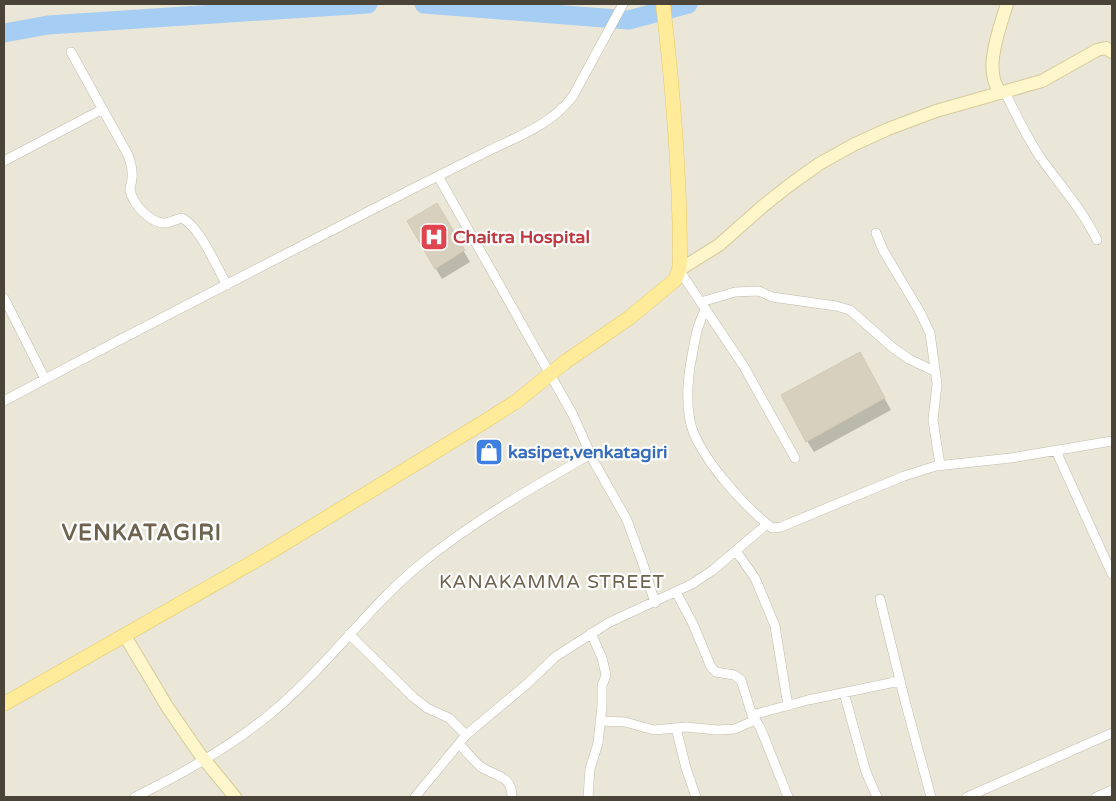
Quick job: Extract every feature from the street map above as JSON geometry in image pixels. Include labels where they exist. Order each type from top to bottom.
[{"type":"main road","points":[[4,704],[267,554],[484,422],[517,401],[565,362],[629,318],[675,280],[679,270],[679,185],[671,71],[663,4]]},
{"type":"main road","points":[[1003,93],[994,79],[992,68],[996,44],[1007,4]]},
{"type":"main road","points":[[679,270],[719,245],[791,184],[819,164],[853,145],[888,129],[936,111],[1003,93],[1042,80],[1098,50],[1106,48],[1112,52]]},
{"type":"main road","points":[[124,636],[168,708],[204,760],[235,797]]},
{"type":"street","points":[[4,402],[227,284],[534,129],[553,117],[565,107],[573,96],[623,4]]},
{"type":"street","points":[[71,52],[128,155],[132,167],[130,188],[134,200],[144,213],[156,221],[167,223],[182,218],[187,221],[198,235],[227,284]]},
{"type":"street","points":[[1003,93],[1025,133],[1059,182],[1088,219],[1097,240]]},
{"type":"street","points":[[4,160],[103,109]]},
{"type":"street","points":[[438,176],[573,415],[591,454],[627,520],[656,602]]},
{"type":"street","points":[[876,233],[930,333],[937,384],[934,420],[940,466]]},
{"type":"street","points":[[679,270],[743,365],[795,458]]},
{"type":"street","points":[[703,306],[735,292],[759,291],[772,297],[836,306],[850,310],[892,347],[934,371]]},
{"type":"street","points":[[4,299],[45,379]]},
{"type":"street","points":[[703,306],[690,362],[688,394],[690,422],[700,445],[726,483],[756,516],[772,528],[782,527],[904,476],[940,466],[1056,451],[1112,441]]},
{"type":"street","points":[[1056,451],[1112,574]]},
{"type":"street","points":[[135,797],[204,760],[271,714],[417,567],[471,527],[525,491],[591,454]]},
{"type":"street","points":[[415,797],[466,735],[527,684],[555,657],[591,633],[624,615],[692,584],[767,524]]},
{"type":"street","points":[[739,548],[755,578],[775,626],[788,706]]},
{"type":"street","points":[[676,592],[693,624],[711,667],[716,672],[734,675],[741,680],[754,718],[769,748],[788,797]]},
{"type":"street","points":[[880,599],[931,797]]},
{"type":"street","points":[[588,797],[590,769],[598,743],[602,686],[606,675],[602,658],[591,633]]},
{"type":"street","points":[[349,634],[413,697],[428,708],[448,718],[466,735]]},
{"type":"street","points":[[600,722],[625,722],[654,730],[686,727],[717,730],[735,729],[754,718],[788,706],[900,681]]},
{"type":"street","points":[[844,693],[866,772],[878,797]]},
{"type":"street","points":[[676,728],[686,768],[696,797]]},
{"type":"street","points":[[967,797],[985,794],[1112,733]]},
{"type":"street","points":[[459,744],[482,767],[502,776],[512,790],[512,797]]},
{"type":"street","points":[[1096,797],[1112,790]]},
{"type":"shaded area","points":[[4,4],[1112,4],[1112,797],[4,797]]},
{"type":"building","points":[[437,203],[465,250],[435,269],[407,221]]},
{"type":"building","points":[[860,352],[885,398],[806,442],[781,395]]},
{"type":"waterway","points":[[4,33],[48,25],[368,4]]},
{"type":"waterway","points":[[424,4],[629,20],[688,4]]},
{"type":"place","name":"Chaitra Hospital","points":[[434,237]]},
{"type":"place","name":"kasipet,venkatagiri","points":[[489,452]]},
{"type":"district","name":"VENKATAGIRI","points":[[142,533]]},
{"type":"district","name":"KANAKAMMA STREET","points":[[552,582]]}]
